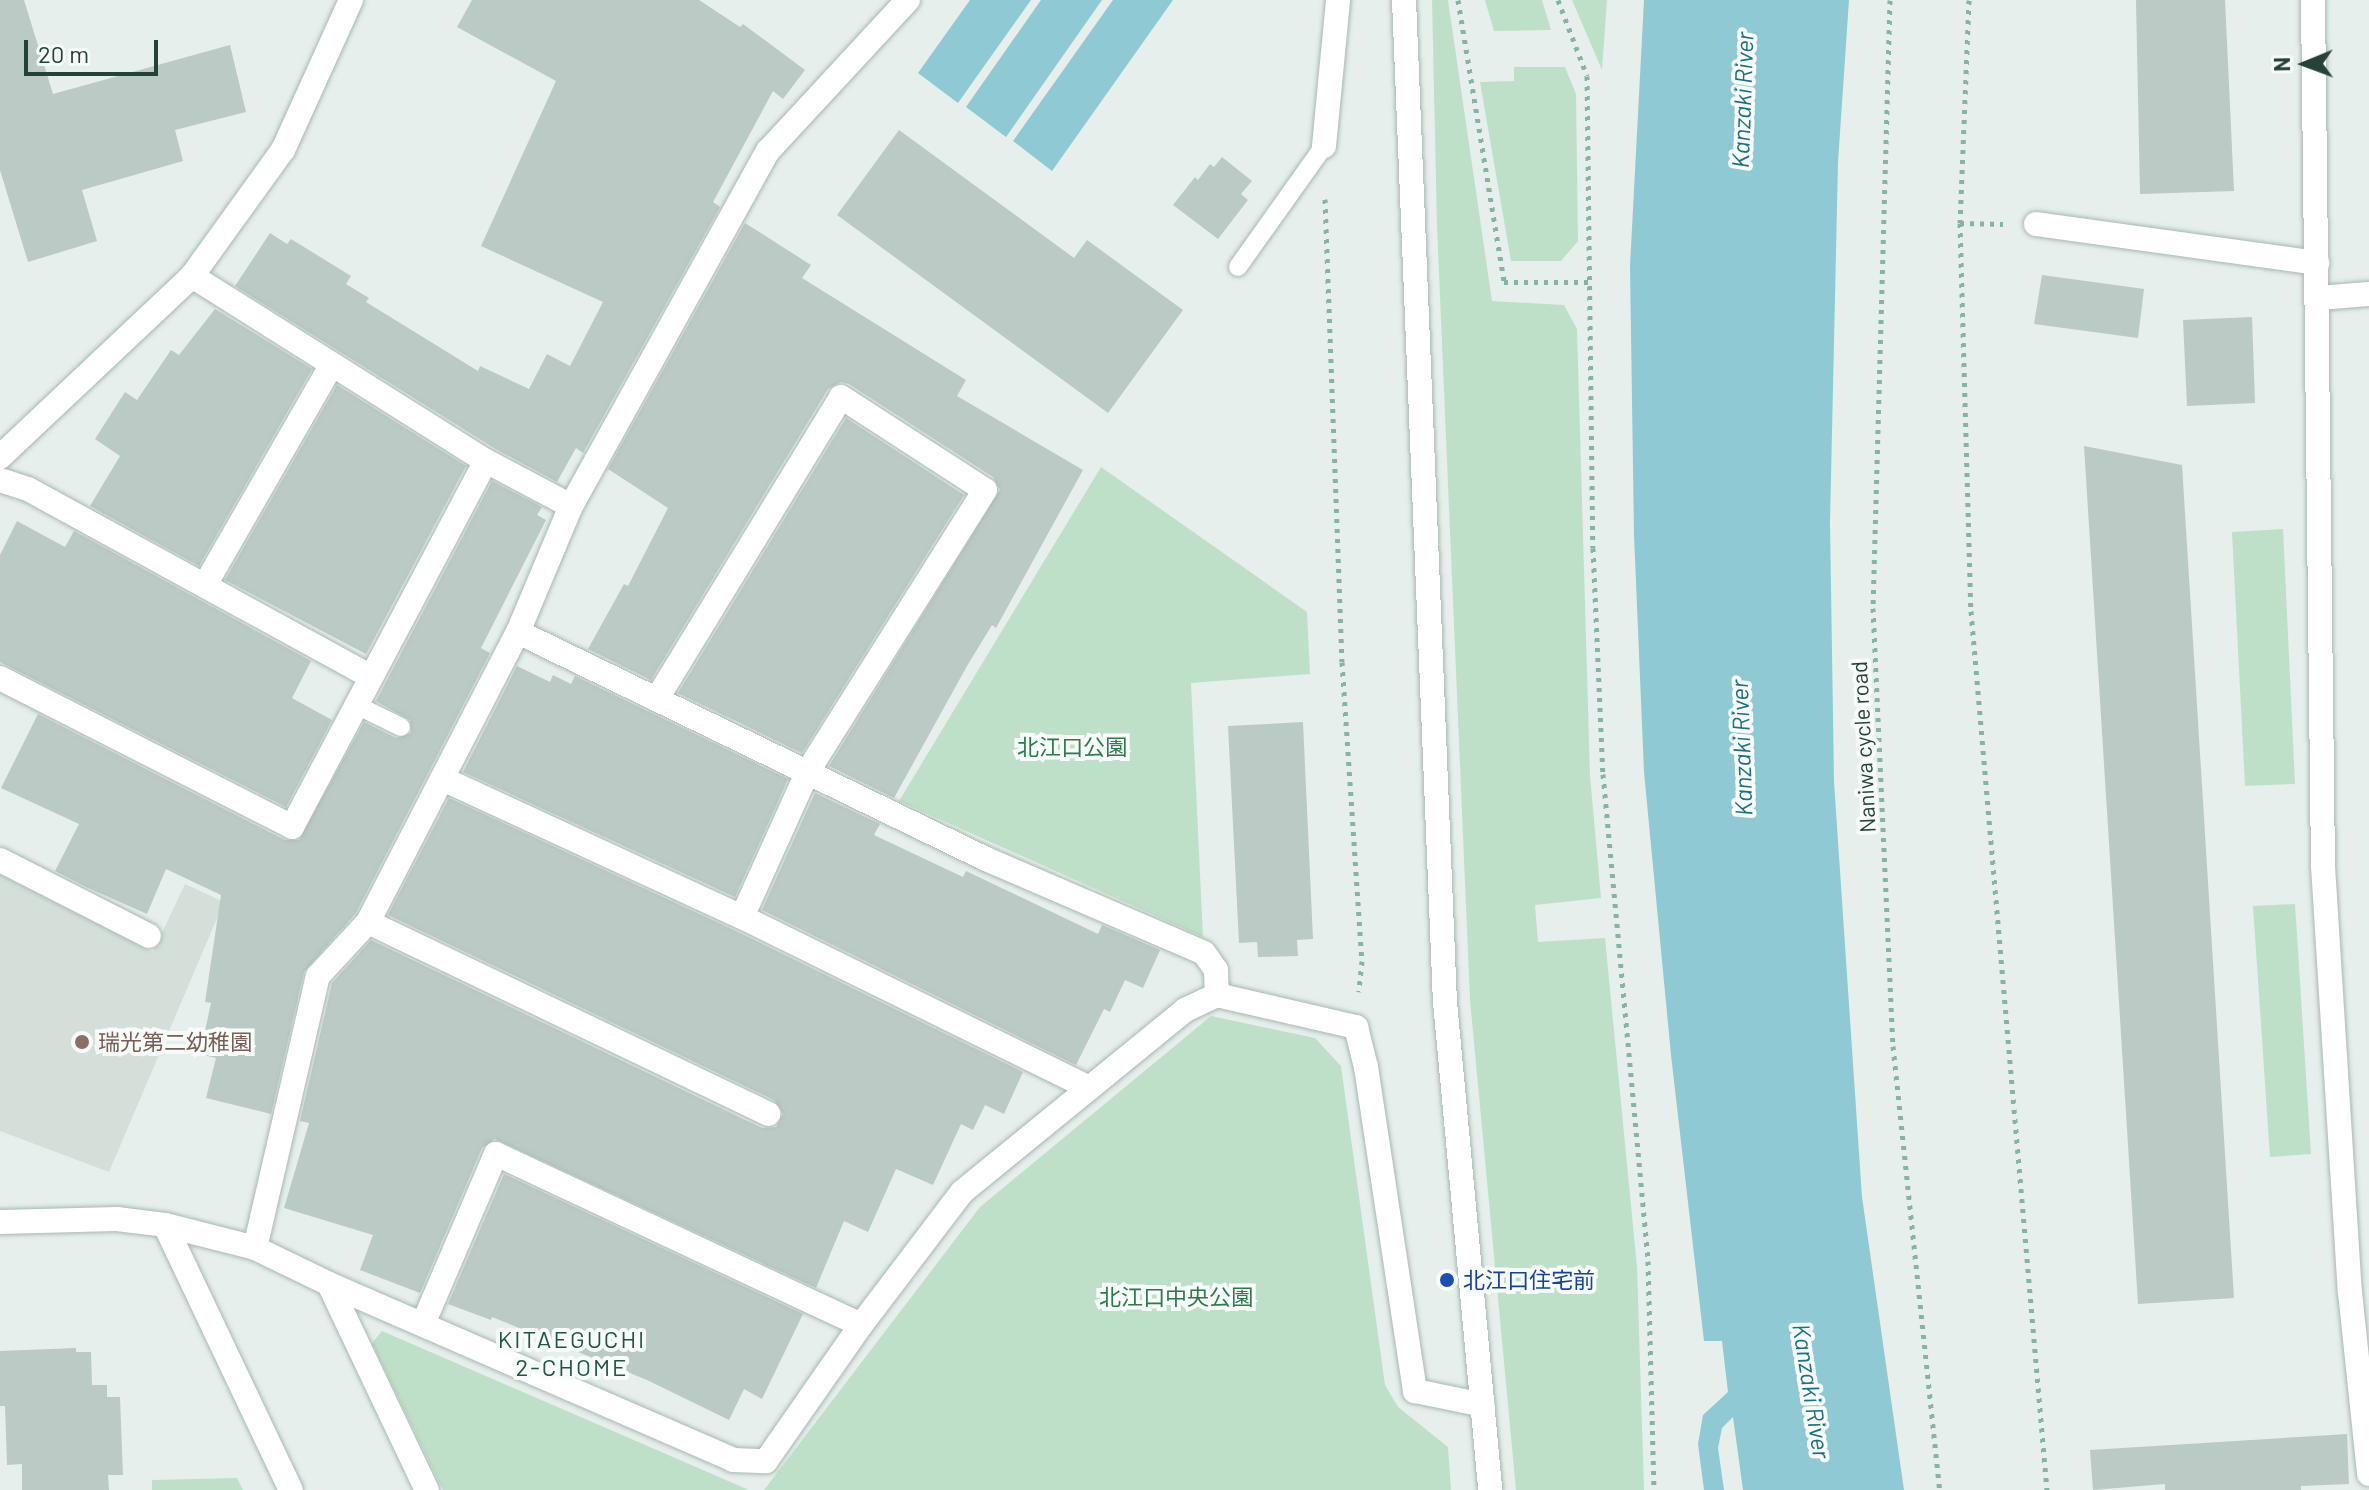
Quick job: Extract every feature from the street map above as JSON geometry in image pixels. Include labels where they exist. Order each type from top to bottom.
[{"type":"street","points":[[0,457],[192,276],[283,150],[351,0]]},
{"type":"street","points":[[255,1248],[318,976],[368,922],[518,632],[571,506],[768,151],[908,0]]},
{"type":"street","points":[[1324,146],[1338,0]]},
{"type":"street","points":[[1404,0],[1445,1002],[1490,1490]]},
{"type":"street","points":[[2313,0],[2323,866],[2360,1295],[2369,1472]]},
{"type":"street","points":[[2036,224],[2317,263]]},
{"type":"street","points":[[192,276],[486,461],[571,506]]},
{"type":"street","points":[[2318,298],[2369,294]]},
{"type":"street","points":[[205,585],[331,366]]},
{"type":"street","points":[[658,697],[841,397],[985,490],[808,771],[742,917]]},
{"type":"street","points":[[0,678],[292,827],[486,461]]},
{"type":"street","points":[[0,480],[28,489],[371,677]]},
{"type":"street","points":[[518,632],[658,697],[986,859],[1204,953],[1216,970],[1217,995]]},
{"type":"street","points":[[443,779],[742,917],[1087,1087]]},
{"type":"street","points":[[0,860],[149,936]]},
{"type":"street","points":[[368,922],[768,1114]]},
{"type":"street","points":[[0,1222],[117,1219],[165,1225],[255,1248],[329,1284],[733,1460],[766,1461],[861,1325],[962,1192],[1185,1010],[1217,995],[1356,1027],[1366,1067],[1415,1391],[1483,1405]]},
{"type":"street","points":[[423,1324],[496,1154],[861,1325]]},
{"type":"street","points":[[165,1225],[291,1490]]},
{"type":"street","points":[[329,1284],[427,1490]]},
{"type":"lane","points":[[1238,267],[1324,146]]},
{"type":"lane","points":[[356,705],[401,727]]},
{"type":"path","points":[[1458,0],[1504,282],[1591,282]]},
{"type":"path","points":[[1558,0],[1587,76],[1593,548],[1603,774],[1648,1261],[1650,1466],[1654,1490]]},
{"type":"path","name":"Naniwa cycle road","points":[[1890,0],[1873,608],[1893,1046],[1940,1490]]},
{"type":"path","points":[[1969,0],[1960,223],[1971,611],[2047,1490]]},
{"type":"path","points":[[1324,146],[1342,662],[1362,961],[1356,1027]]},
{"type":"path","points":[[1960,223],[2036,224]]},
{"type":"shaded area","name":"瑞光第二幼稚園","points":[[0,875],[153,952],[185,884],[224,902],[109,1172],[0,1131]]},
{"type":"green space","points":[[1432,0],[1448,0],[1492,301],[1564,305],[1577,329],[1590,775],[1601,898],[1535,905],[1538,942],[1605,938],[1637,1267],[1644,1490],[1516,1490],[1470,1000],[1437,226]]},
{"type":"green space","points":[[1485,0],[1542,0],[1551,30],[1494,31]]},
{"type":"green space","points":[[1572,0],[1607,0],[1602,70]]},
{"type":"green space","points":[[1514,67],[1565,67],[1576,94],[1578,241],[1561,261],[1511,261],[1480,82],[1514,81]]},
{"type":"green space","name":"北江口公園","points":[[1101,467],[1307,612],[1310,674],[1191,683],[1203,937],[899,801]]},
{"type":"green space","points":[[2283,529],[2295,784],[2245,786],[2232,532]]},
{"type":"green space","points":[[2295,904],[2311,1154],[2270,1157],[2253,906]]},
{"type":"green space","name":"北江口中央公園","points":[[1211,1016],[1315,1038],[1341,1066],[1385,1385],[1398,1407],[1448,1447],[1451,1490],[764,1490],[980,1207]]},
{"type":"green space","points":[[382,1331],[749,1490],[443,1490],[372,1343]]},
{"type":"green space","points":[[237,1478],[243,1490],[152,1490],[152,1480]]},
{"type":"water","points":[[970,0],[1031,0],[958,103],[918,73]]},
{"type":"water","points":[[1041,0],[1102,0],[1006,137],[966,107]]},
{"type":"water","points":[[1113,0],[1173,0],[1052,171],[1013,141]]},
{"type":"water","name":"Kanzaki River","points":[[1644,0],[1849,0],[1838,162],[1830,522],[1834,782],[1862,1197],[1904,1490],[1743,1490],[1733,1417],[1722,1428],[1718,1448],[1724,1490],[1704,1490],[1698,1444],[1703,1415],[1728,1392],[1722,1341],[1704,1341],[1671,1055],[1644,772],[1634,535],[1630,266]]},
{"type":"building","points":[[0,0],[24,0],[53,94],[230,45],[246,112],[175,130],[183,161],[82,190],[97,241],[28,262],[0,170]]},
{"type":"building","points":[[472,0],[699,0],[740,27],[743,24],[805,70],[783,99],[773,91],[713,202],[720,207],[583,453],[576,448],[557,482],[494,448],[235,286],[270,233],[287,244],[291,239],[351,276],[346,284],[369,298],[366,302],[478,371],[480,366],[529,389],[547,354],[570,366],[603,302],[481,246],[556,81],[457,27]]},
{"type":"building","points":[[2136,0],[2225,0],[2234,191],[2140,194]]},
{"type":"building","points":[[899,130],[1074,258],[1087,240],[1183,310],[1108,413],[837,215]]},
{"type":"building","points":[[1222,157],[1252,181],[1241,194],[1248,200],[1218,239],[1173,205],[1195,177],[1198,180],[1210,164],[1214,167]]},
{"type":"building","points":[[745,223],[811,265],[802,278],[966,380],[957,396],[1083,470],[996,628],[992,625],[967,666],[894,798],[829,766],[1000,490],[993,477],[849,384],[841,382],[828,389],[651,680],[588,649],[624,584],[628,586],[668,508],[608,469]]},
{"type":"building","points":[[2042,275],[2144,289],[2138,338],[2034,324]]},
{"type":"building","points":[[215,309],[312,369],[199,566],[90,506],[120,456],[95,439],[125,392],[137,400],[171,350],[179,355]]},
{"type":"building","points":[[2252,317],[2255,403],[2187,406],[2183,320]]},
{"type":"building","points":[[337,385],[466,466],[366,654],[225,580]]},
{"type":"building","points":[[846,418],[964,495],[802,753],[678,693]]},
{"type":"building","points":[[2084,446],[2182,465],[2234,1298],[2138,1304]]},
{"type":"building","points":[[492,481],[542,507],[537,515],[546,520],[481,648],[490,653],[356,913],[304,972],[271,1114],[206,1098],[216,1058],[200,1054],[211,1003],[205,1002],[221,895],[166,869],[147,914],[86,887],[55,871],[79,824],[1,788],[38,714],[285,840],[299,840],[364,722],[396,738],[411,733],[410,720],[376,701]]},
{"type":"building","points":[[17,521],[65,547],[74,531],[311,661],[292,698],[332,720],[286,807],[0,662],[0,555]]},
{"type":"building","points":[[517,666],[550,682],[553,675],[571,684],[575,676],[788,779],[735,897],[463,772]]},
{"type":"building","points":[[1303,722],[1313,939],[1297,940],[1298,956],[1258,957],[1257,942],[1239,943],[1228,726]]},
{"type":"building","points":[[815,793],[880,824],[874,835],[963,877],[966,871],[1098,934],[1102,925],[1160,950],[1143,988],[1125,980],[1110,1012],[1104,1009],[1076,1065],[762,910]]},
{"type":"building","points":[[449,798],[736,931],[1023,1072],[1004,1114],[985,1105],[973,1130],[961,1124],[933,1185],[896,1169],[868,1232],[844,1221],[816,1288],[495,1139],[482,1148],[420,1293],[360,1270],[373,1235],[284,1208],[309,1123],[300,1121],[332,983],[371,940],[762,1128],[776,1127],[783,1114],[774,1100],[388,915]]},
{"type":"building","points":[[504,1174],[803,1314],[762,1399],[744,1389],[729,1420],[647,1380],[492,1317],[491,1320],[448,1304]]},
{"type":"building","points":[[76,1348],[76,1352],[91,1352],[92,1385],[107,1385],[107,1397],[120,1397],[123,1475],[108,1475],[109,1490],[22,1490],[22,1464],[7,1465],[5,1406],[0,1406],[0,1351]]},
{"type":"building","points":[[2347,1434],[2349,1484],[2301,1486],[2301,1490],[2165,1490],[2165,1484],[2093,1490],[2090,1450]]},
{"type":"place","name":"瑞光第二幼稚園","points":[[82,1042]]},
{"type":"place","name":"北江口住宅前","points":[[1447,1280]]},
{"type":"district","name":"KITAEGUCHI 2-CHOME","points":[[572,1353]]}]
